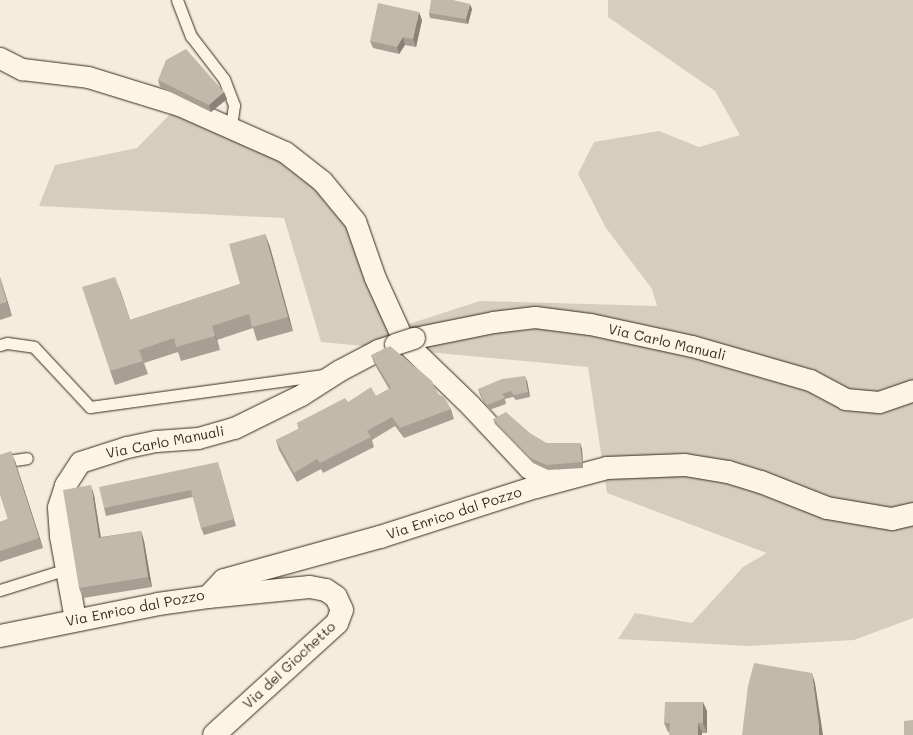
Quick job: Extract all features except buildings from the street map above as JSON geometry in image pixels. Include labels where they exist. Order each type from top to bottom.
[{"type":"street","points":[[0,58],[22,68],[88,77],[179,105],[285,152],[322,181],[355,221],[375,278],[405,341],[459,394],[529,468],[557,480]]},
{"type":"street","name":"Via Carlo Manuali","points":[[75,620],[60,536],[58,508],[65,485],[80,462],[126,447],[156,441],[198,438],[234,428],[301,395],[334,374],[378,350],[405,341],[486,323],[535,317],[590,324],[692,346],[810,380],[845,400],[879,402],[913,390]]},
{"type":"street","name":"Via Enrico dal Pozzo","points":[[0,636],[158,604],[208,597],[224,580],[380,537],[557,480],[607,468],[685,465],[728,472],[755,480],[827,508],[892,519],[913,514]]},
{"type":"street","name":"Via del Giochetto","points":[[208,597],[310,587],[326,590],[336,597],[342,610],[337,623],[322,639],[214,735]]},
{"type":"lane","points":[[177,0],[191,36],[224,79],[234,105],[231,127]]},
{"type":"lane","points":[[0,345],[7,343],[34,346],[90,407],[334,374]]},
{"type":"lane","points":[[0,462],[27,458]]},
{"type":"lane","points":[[0,590],[67,569]]},
{"type":"shaded area","points":[[608,0],[913,0],[913,618],[854,640],[748,646],[618,639],[635,613],[692,623],[743,567],[767,553],[607,493],[588,367],[321,342],[284,218],[39,206],[55,165],[137,148],[179,105],[285,152],[355,221],[401,334],[409,324],[480,301],[657,306],[652,289],[606,228],[578,174],[594,142],[659,131],[699,147],[740,135],[715,91],[608,17]]}]
